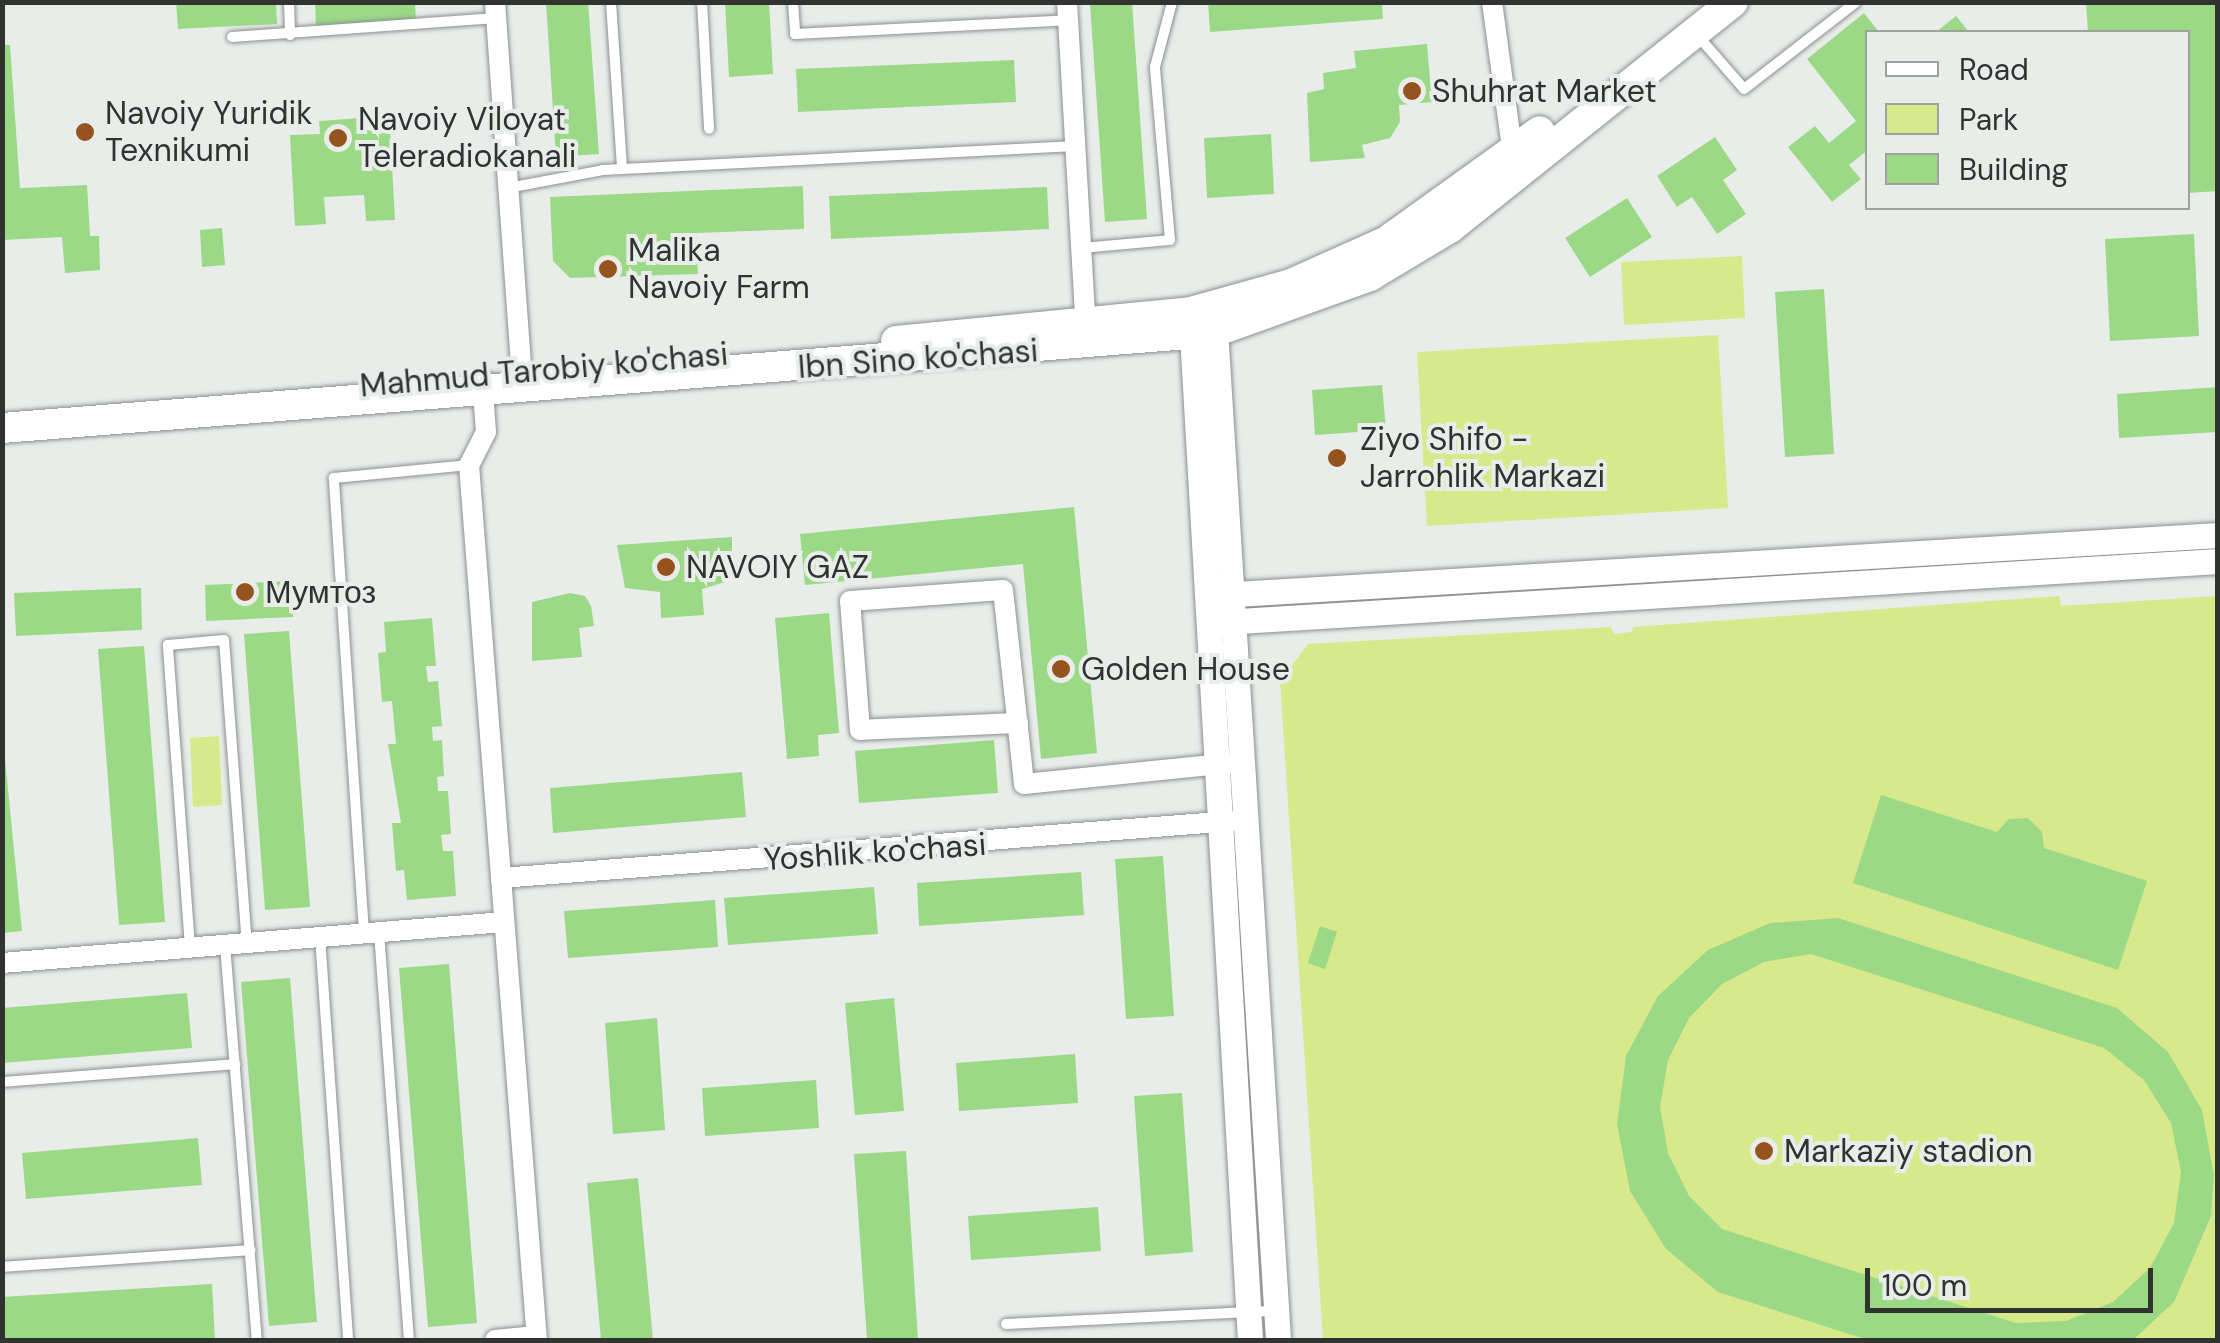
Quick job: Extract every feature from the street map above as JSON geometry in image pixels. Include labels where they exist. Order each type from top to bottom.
[{"type":"main road","name":"Mahmud Tarobiy ko'chasi","points":[[2,408],[482,386],[1086,335],[1203,321],[1387,241],[1515,164],[1704,2]]},
{"type":"main road","points":[[1515,164],[1733,2]]},
{"type":"main road","points":[[2,428],[482,386]]},
{"type":"street","points":[[1492,2],[1515,164]]},
{"type":"street","points":[[495,10],[523,381]]},
{"type":"street","points":[[1067,12],[1086,335]]},
{"type":"street","points":[[1203,321],[1236,820],[1250,1340]]},
{"type":"street","points":[[482,386],[486,432],[468,466],[536,1338],[495,1340]]},
{"type":"street","points":[[1223,608],[2092,555],[2218,535]]},
{"type":"street","points":[[2092,555],[2218,561]]},
{"type":"street","points":[[1018,723],[860,730],[850,602],[1003,590],[1018,723],[1024,784],[1233,763]]},
{"type":"street","points":[[1236,820],[1278,1340]]},
{"type":"street","name":"Yoshlik ko'chasi","points":[[500,878],[1236,820]]},
{"type":"street","points":[[2,963],[504,922]]},
{"type":"lane","points":[[289,2],[290,35]]},
{"type":"lane","points":[[610,2],[622,169]]},
{"type":"lane","points":[[702,2],[709,129]]},
{"type":"lane","points":[[793,2],[794,34],[1067,12]]},
{"type":"lane","points":[[1081,248],[1170,240],[1155,67],[1172,2]]},
{"type":"lane","points":[[1696,32],[1744,89],[1856,2]]},
{"type":"lane","points":[[232,37],[290,35],[495,10]]},
{"type":"lane","points":[[508,188],[622,169],[1075,146]]},
{"type":"lane","points":[[409,1340],[334,478],[468,466]]},
{"type":"lane","points":[[190,948],[168,645],[224,640],[236,943],[235,1064],[256,1340]]},
{"type":"lane","points":[[320,936],[348,1340]]},
{"type":"lane","points":[[2,1082],[235,1064]]},
{"type":"lane","points":[[2,1266],[250,1250]]},
{"type":"lane","points":[[1006,1324],[1276,1310]]},
{"type":"green space","points":[[1742,256],[1745,318],[1624,325],[1621,262]]},
{"type":"green space","points":[[1718,335],[1728,508],[1427,526],[1417,352]]},
{"type":"green space","name":"Markaziy stadion","points":[[2059,596],[2061,606],[2217,596],[2217,1340],[1323,1340],[1280,681],[1308,644],[1611,627],[1614,634],[1632,632],[1633,627]]},
{"type":"green space","points":[[219,736],[222,805],[193,807],[190,738]]},
{"type":"building","points":[[176,2],[276,2],[277,24],[178,29]]},
{"type":"building","points":[[315,2],[415,2],[416,24],[316,30]]},
{"type":"building","points":[[546,2],[588,2],[599,154],[556,157]]},
{"type":"building","points":[[725,2],[769,2],[773,74],[729,77]]},
{"type":"building","points":[[1132,2],[1147,219],[1105,222],[1090,4]]},
{"type":"building","points":[[1208,2],[1382,2],[1383,19],[1210,32]]},
{"type":"building","points":[[2086,2],[2218,2],[2218,191],[2190,193],[2190,30],[2088,30]]},
{"type":"building","points":[[1864,13],[1877,30],[1865,30],[1865,152],[1849,165],[1861,179],[1832,202],[1788,147],[1815,126],[1829,143],[1856,121],[1807,59]]},
{"type":"building","points":[[1956,16],[1967,30],[1938,30]]},
{"type":"building","points":[[1427,44],[1432,102],[1399,105],[1400,122],[1390,138],[1362,145],[1365,158],[1310,162],[1307,93],[1324,89],[1323,73],[1356,68],[1354,51]]},
{"type":"building","points":[[2,45],[10,45],[20,188],[87,185],[90,236],[99,236],[100,270],[65,273],[62,237],[2,240]]},
{"type":"building","points":[[1014,60],[1016,102],[798,112],[796,69]]},
{"type":"building","points":[[360,118],[361,131],[390,129],[395,220],[366,221],[364,195],[324,197],[326,224],[295,226],[290,135],[320,134],[319,121]]},
{"type":"building","points":[[1271,134],[1274,194],[1207,198],[1204,138]]},
{"type":"building","points":[[1715,137],[1737,170],[1723,180],[1746,214],[1717,234],[1692,197],[1677,207],[1657,176]]},
{"type":"building","points":[[803,186],[804,229],[696,233],[698,274],[570,278],[553,261],[550,197]]},
{"type":"building","points":[[1047,187],[1049,229],[831,239],[829,196]]},
{"type":"building","points":[[1627,198],[1652,237],[1590,277],[1565,238]]},
{"type":"building","points":[[222,228],[225,265],[202,267],[200,230]]},
{"type":"building","points":[[2194,234],[2199,336],[2110,341],[2105,239]]},
{"type":"building","points":[[1824,289],[1834,454],[1785,457],[1775,292]]},
{"type":"building","points":[[1382,385],[1386,430],[1315,435],[1312,390]]},
{"type":"building","points":[[2218,387],[2218,432],[2119,438],[2117,394]]},
{"type":"building","name":"Golden House","points":[[1074,507],[1097,753],[1041,759],[1023,564],[805,585],[800,534]]},
{"type":"building","points":[[732,537],[732,580],[702,589],[704,615],[661,618],[660,592],[625,588],[617,545]]},
{"type":"building","points":[[292,581],[293,617],[206,621],[205,585]]},
{"type":"building","points":[[141,588],[142,630],[16,636],[14,593]]},
{"type":"building","points":[[570,593],[585,596],[591,606],[594,626],[579,628],[582,657],[532,661],[532,602]]},
{"type":"building","points":[[829,613],[839,733],[818,735],[819,756],[787,759],[775,618]]},
{"type":"building","points":[[432,618],[436,666],[426,666],[428,682],[438,681],[442,726],[432,727],[433,741],[442,740],[444,776],[437,777],[438,791],[448,791],[451,834],[441,835],[443,851],[453,851],[456,896],[407,900],[404,870],[396,871],[392,823],[401,823],[388,744],[396,744],[392,701],[382,702],[378,653],[386,652],[384,622]]},
{"type":"building","points":[[289,631],[310,907],[265,910],[244,634]]},
{"type":"building","points":[[144,646],[165,922],[119,925],[98,649]]},
{"type":"building","points":[[2,728],[22,931],[2,933]]},
{"type":"building","points":[[994,740],[998,793],[859,803],[855,751]]},
{"type":"building","points":[[742,772],[746,817],[553,833],[550,788]]},
{"type":"building","points":[[1881,795],[1997,832],[2009,819],[2028,818],[2042,832],[2044,848],[2147,881],[2118,970],[1853,883]]},
{"type":"building","points":[[1163,856],[1174,1016],[1126,1019],[1115,859]]},
{"type":"building","points":[[1081,872],[1084,915],[919,926],[917,883]]},
{"type":"building","points":[[874,887],[878,934],[728,945],[724,898]]},
{"type":"building","points":[[715,900],[718,947],[568,958],[564,911]]},
{"type":"building","points":[[1838,918],[2117,1008],[2168,1052],[2202,1110],[2214,1176],[2211,1216],[2174,1302],[2133,1340],[1868,1340],[1718,1292],[1666,1249],[1630,1191],[1617,1124],[1626,1056],[1658,996],[1708,950],[1770,923]],"holes":[[[1811,954],[2104,1048],[2144,1080],[2171,1123],[2181,1172],[2174,1223],[2150,1268],[2113,1302],[2066,1321],[2016,1323],[1722,1229],[1689,1196],[1668,1153],[1660,1107],[1668,1060],[1689,1018],[1722,984],[1764,962]]]},
{"type":"building","points":[[1320,926],[1337,932],[1325,969],[1308,963]]},
{"type":"building","points":[[449,964],[477,1323],[428,1327],[399,968]]},
{"type":"building","points":[[290,978],[317,1322],[269,1326],[241,982]]},
{"type":"building","points":[[187,993],[192,1048],[2,1063],[2,1008]]},
{"type":"building","points":[[894,998],[904,1111],[855,1115],[845,1003]]},
{"type":"building","points":[[657,1018],[665,1130],[613,1134],[605,1023]]},
{"type":"building","points":[[1075,1054],[1078,1103],[959,1111],[956,1063]]},
{"type":"building","points":[[816,1080],[819,1128],[705,1136],[702,1088]]},
{"type":"building","points":[[1182,1093],[1193,1252],[1145,1256],[1134,1096]]},
{"type":"building","points":[[198,1138],[202,1185],[26,1199],[22,1153]]},
{"type":"building","points":[[906,1151],[918,1340],[867,1340],[854,1154]]},
{"type":"building","points":[[638,1178],[653,1340],[601,1340],[587,1183]]},
{"type":"building","points":[[1098,1207],[1101,1251],[971,1260],[968,1216]]},
{"type":"building","points":[[212,1284],[215,1340],[2,1340],[2,1297]]},
{"type":"place","name":"Shuhrat Market","points":[[1412,91]]},
{"type":"place","name":"Navoiy Yuridik Texnikumi","points":[[85,132]]},
{"type":"place","name":"Navoiy Viloyat Teleradiokanali","points":[[338,138]]},
{"type":"place","name":"Malika Navoiy Farm","points":[[608,269]]},
{"type":"place","name":"Ziyo Shifo - Jarrohlik Markazi","points":[[1337,458]]},
{"type":"place","name":"NAVOIY GAZ","points":[[666,567]]},
{"type":"place","name":"Мумтоз","points":[[245,592]]},
{"type":"place","name":"Golden House","points":[[1061,669]]},
{"type":"place","name":"Markaziy stadion","points":[[1764,1151]]}]
